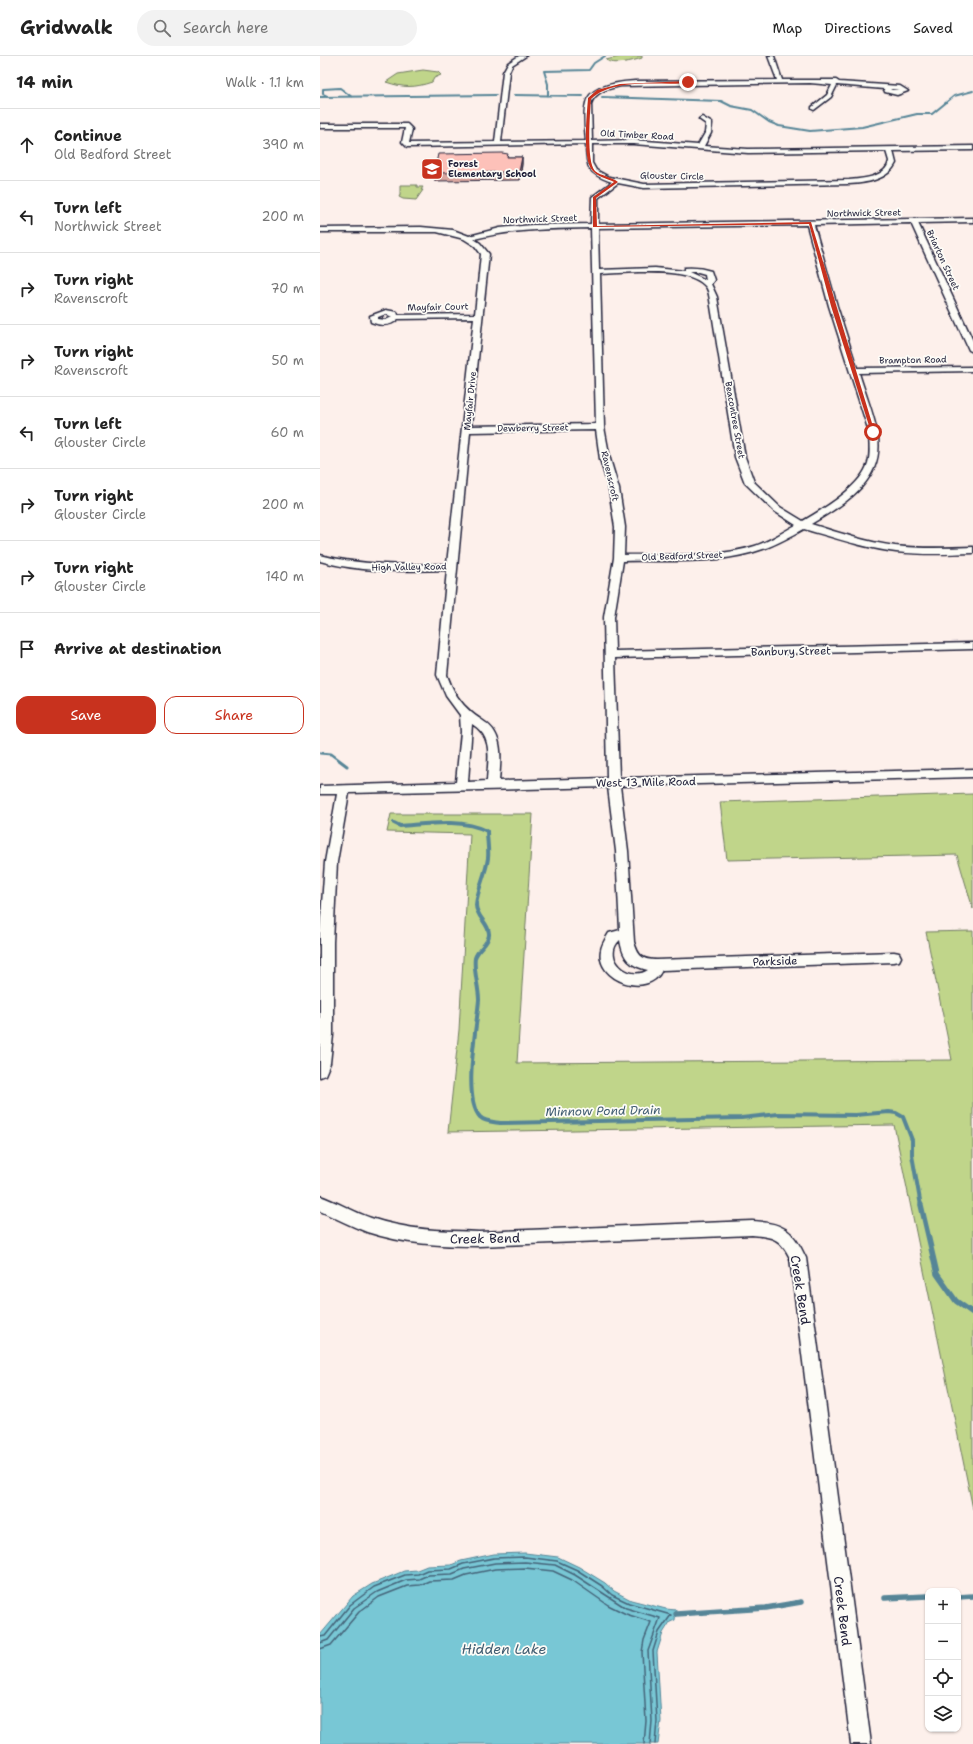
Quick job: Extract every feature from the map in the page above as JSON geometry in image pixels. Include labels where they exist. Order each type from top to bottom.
[{"type":"street","points":[[498,144],[506,72],[510,64],[523,56]]},
{"type":"street","points":[[771,56],[780,81]]},
{"type":"street","name":"Glouster Circle","points":[[888,88],[836,82],[780,81],[648,82],[604,84],[589,100],[588,142],[589,163],[594,171],[617,182],[644,186],[854,182],[874,177],[888,170],[893,161],[889,150]]},
{"type":"street","points":[[814,108],[829,96],[836,82]]},
{"type":"street","points":[[699,148],[709,130],[709,123],[702,119]]},
{"type":"street","name":"Old Timber Road","points":[[320,126],[402,125],[409,127],[405,142],[407,144],[588,142],[652,143],[748,151],[973,148]]},
{"type":"street","name":"Ravenscroft","points":[[614,782],[609,617],[619,558],[620,527],[614,489],[605,459],[600,427],[595,197],[617,182]]},
{"type":"street","name":"Northwick Street","points":[[468,238],[483,233],[512,228],[973,220]]},
{"type":"street","name":"Briarton Street","points":[[914,222],[973,350]]},
{"type":"street","name":"Old Bedford Street","points":[[619,558],[706,556],[731,554],[760,547],[803,525],[839,503],[871,468],[875,452],[873,432],[833,306],[810,223]]},
{"type":"street","name":"Mayfair Drive","points":[[320,230],[426,229],[449,232],[468,238],[481,247],[486,256],[452,567],[442,675],[445,686],[466,714],[480,723],[490,733],[493,750],[492,786]]},
{"type":"street","name":"Beacontree Street","points":[[597,272],[662,270],[679,272],[695,277],[707,284],[712,291],[740,457],[750,483],[777,509],[803,525],[859,542],[896,549],[935,551],[973,550]]},
{"type":"street","name":"Mayfair Court","points":[[396,317],[479,316]]},
{"type":"street","name":"Brampton Road","points":[[854,371],[973,369]]},
{"type":"street","name":"Dewberry Street","points":[[467,429],[600,427]]},
{"type":"street","name":"High Valley Road","points":[[320,558],[354,567],[380,569],[452,567]]},
{"type":"street","name":"Banbury Street","points":[[610,655],[973,646]]},
{"type":"street","points":[[462,787],[467,732],[466,714]]},
{"type":"street","name":"West 13 Mile Road","points":[[320,790],[973,773]]},
{"type":"street","name":"Parkside","points":[[614,782],[622,851],[627,942],[631,956],[641,963],[657,965],[894,957]]},
{"type":"street","points":[[320,1071],[323,1063],[326,1035],[326,942],[331,862],[344,790]]},
{"type":"street","points":[[626,933],[614,937],[606,952],[606,960],[613,969],[625,978],[637,980],[646,978],[653,974],[657,965]]},
{"type":"street","name":"Creek Bend","points":[[320,1203],[369,1225],[435,1238],[479,1239],[752,1228],[776,1229],[791,1242],[798,1258],[862,1744]]},
{"type":"green space","points":[[622,56],[642,56],[642,58],[619,63],[609,62],[606,60]]},
{"type":"green space","points":[[423,70],[438,72],[441,75],[434,78],[432,82],[414,86],[404,86],[386,82],[398,74]]},
{"type":"green space","points":[[400,185],[417,185],[417,187],[423,187],[421,190],[423,190],[416,200],[403,199],[399,197]]},
{"type":"green space","points":[[973,794],[973,909],[957,855],[727,860],[720,802]]},
{"type":"green space","points":[[391,814],[533,814],[517,1063],[952,1060],[926,932],[973,931],[973,1509],[894,1125],[448,1132],[459,1030],[470,834],[387,832]]},
{"type":"water","name":"Hidden Lake","points":[[525,1553],[558,1557],[579,1567],[605,1583],[614,1591],[631,1600],[676,1610],[675,1620],[670,1622],[663,1633],[657,1652],[661,1721],[658,1744],[320,1744],[320,1635],[353,1596],[372,1584],[404,1571],[417,1570],[427,1566],[451,1565],[461,1561],[494,1554]]},
{"type":"building","points":[[438,154],[508,154],[507,157],[522,157],[519,172],[434,173]]},
{"type":"waterway","points":[[548,95],[548,84],[544,71],[589,70],[594,63],[605,56]]},
{"type":"waterway","points":[[327,96],[323,94],[323,89],[340,88],[352,97]]},
{"type":"waterway","points":[[602,97],[721,101],[731,106],[752,110],[769,122],[779,126],[810,131],[862,127],[917,114],[932,114],[954,96],[973,91]]},
{"type":"waterway","points":[[352,97],[496,95]]},
{"type":"waterway","points":[[514,95],[548,95]]},
{"type":"waterway","points":[[548,95],[583,96]]},
{"type":"waterway","points":[[320,97],[352,97]]},
{"type":"waterway","name":"Minnow Pond Drain","points":[[320,753],[331,754],[347,766]]},
{"type":"waterway","name":"Minnow Pond Drain","points":[[394,823],[400,826],[455,823],[466,824],[487,831],[488,858],[476,905],[478,913],[489,931],[489,935],[487,942],[475,958],[479,1000],[471,1078],[475,1108],[482,1119],[500,1123],[741,1118],[778,1114],[856,1115],[889,1112],[896,1113],[903,1117],[912,1140],[912,1155],[921,1206]]},
{"type":"waterway","name":"Minnow Pond Drain","points":[[921,1205],[937,1274],[956,1301],[973,1313]]},
{"type":"waterway","points":[[885,1598],[925,1596]]},
{"type":"waterway","points":[[961,1597],[973,1596]]},
{"type":"waterway","points":[[676,1614],[766,1608],[801,1602]]},
{"type":"place","name":"Forest Elementary School","points":[[432,169]]},
{"type":"route","points":[[688,82],[620,84],[598,91],[590,98],[588,104],[589,163],[594,171],[617,182],[605,188],[595,197],[595,227],[810,223],[833,306],[873,432]]}]
